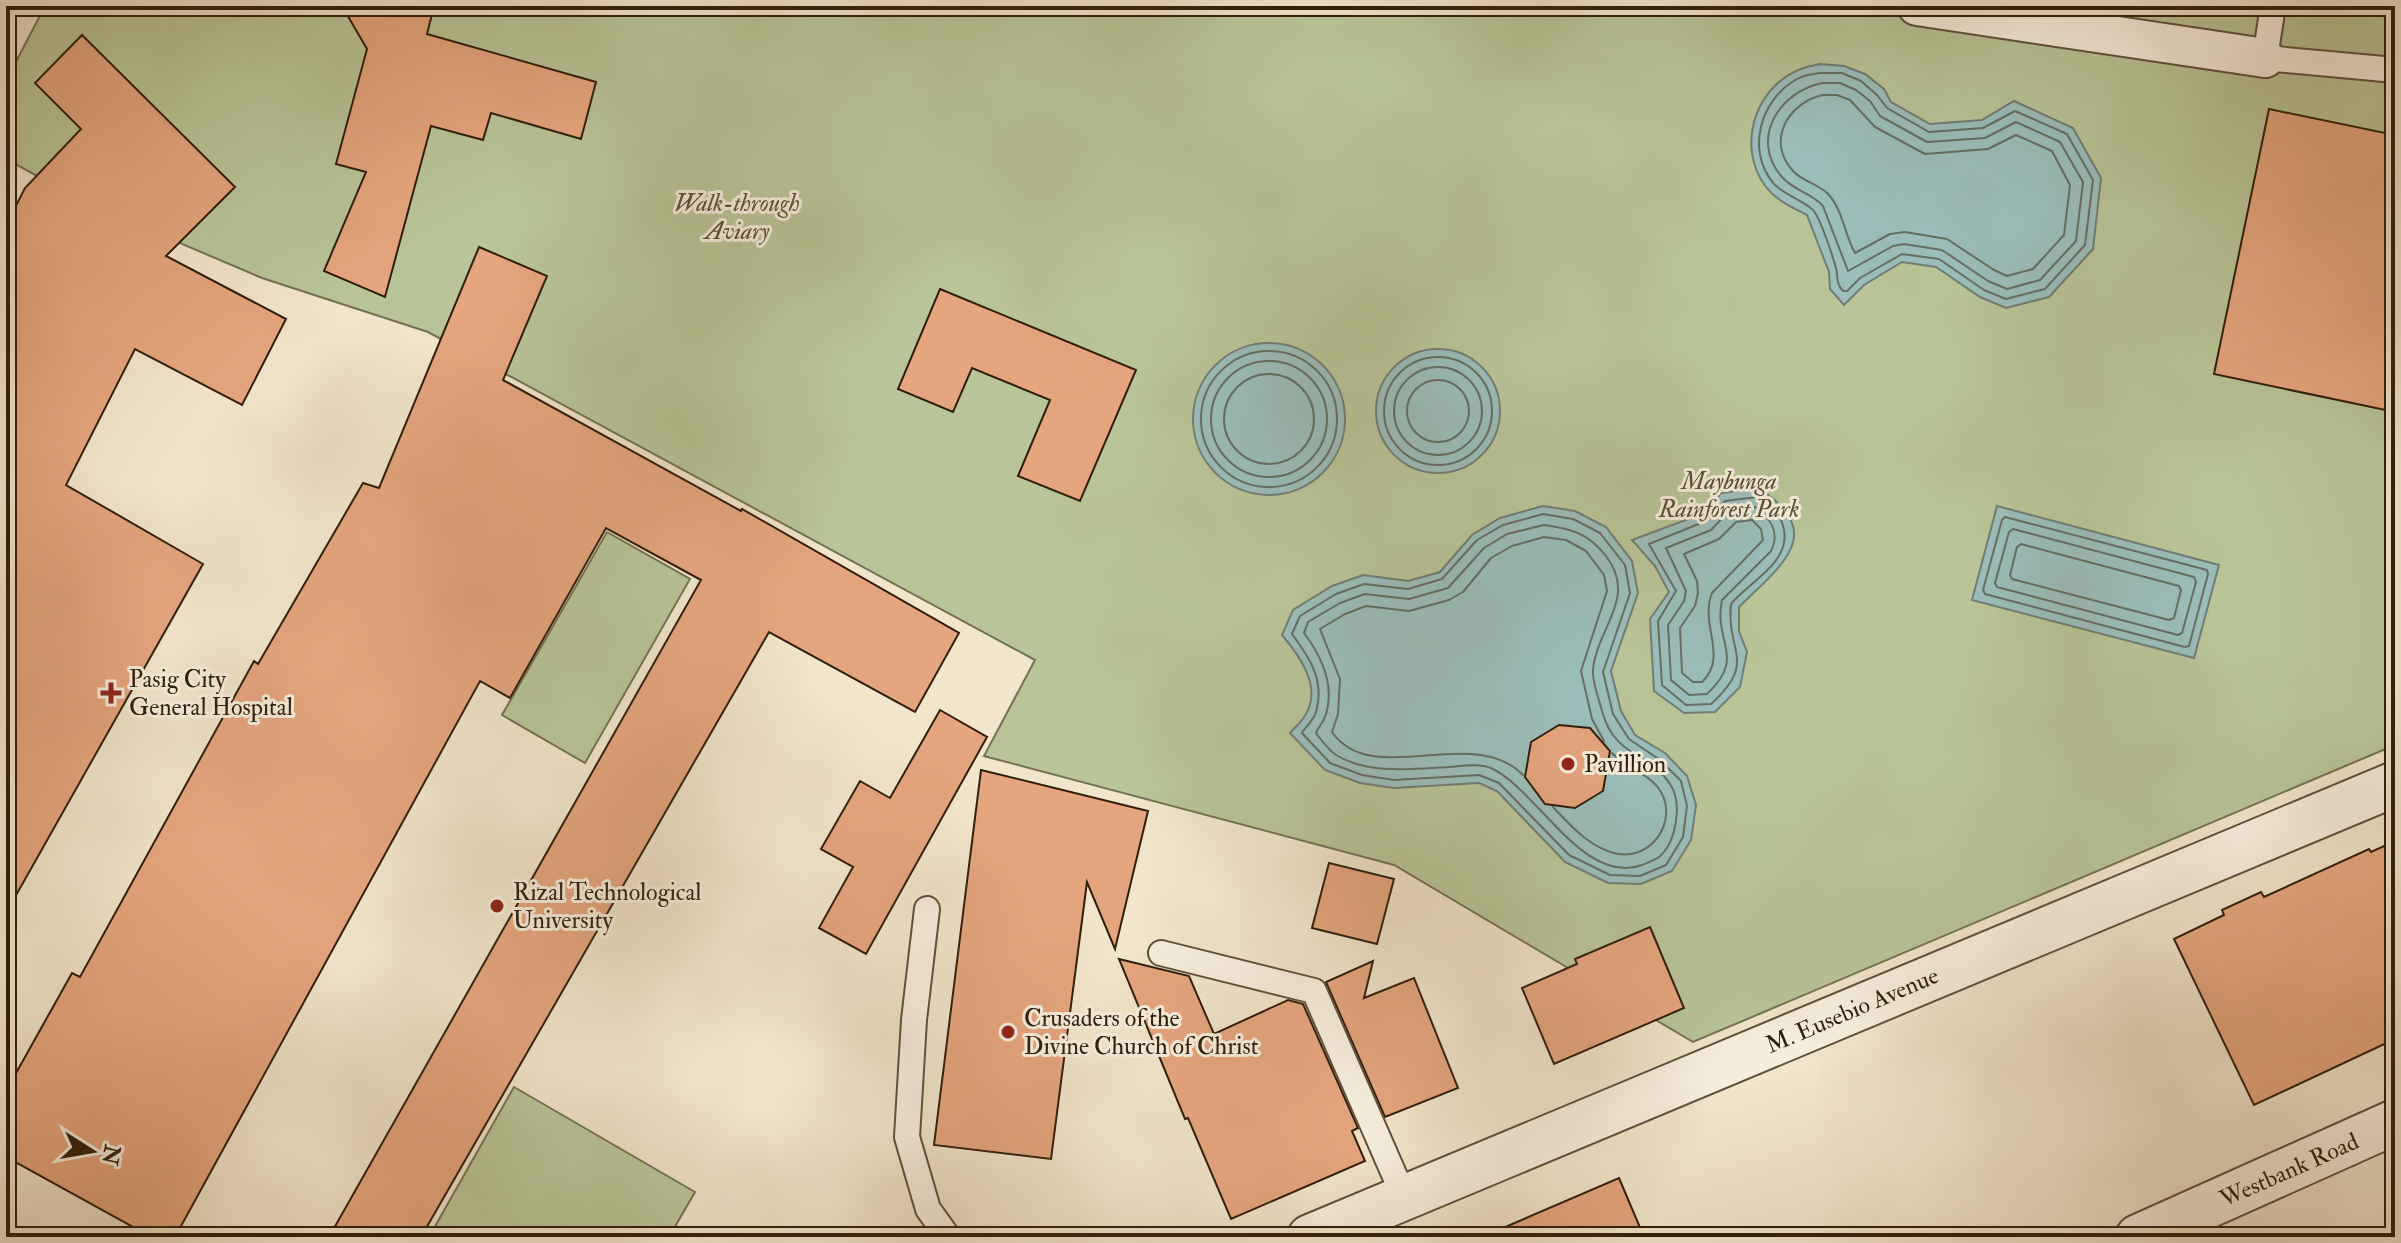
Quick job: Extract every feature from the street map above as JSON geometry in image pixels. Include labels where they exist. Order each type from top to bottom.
[{"type":"street","points":[[1917,6],[2265,58]]},
{"type":"street","name":"M. Eusebio Avenue","points":[[1310,1237],[2395,784]]},
{"type":"street","name":"Westbank Road","points":[[2138,1237],[2395,1122]]},
{"type":"lane","points":[[2273,6],[2265,58],[2395,70]]},
{"type":"lane","points":[[927,909],[914,1020],[907,1137],[928,1209],[948,1237]]},
{"type":"lane","points":[[1161,953],[1314,991],[1404,1197]]},
{"type":"green space","name":"Maybunga Rainforest Park","points":[[45,6],[2395,6],[2395,745],[1693,1042],[1394,865],[984,756],[1035,660],[428,332],[262,278],[86,203],[6,159],[6,81]]},
{"type":"green space","points":[[607,532],[690,579],[585,763],[502,715]]},
{"type":"green space","points":[[514,1087],[695,1192],[669,1237],[429,1237]]},
{"type":"water","points":[[1820,64],[1844,66],[1865,74],[1884,89],[1891,102],[1930,124],[1982,120],[2014,101],[2073,128],[2101,178],[2093,249],[2049,297],[2006,308],[1980,297],[1936,267],[1902,262],[1864,285],[1844,305],[1830,289],[1829,272],[1807,215],[1770,192],[1757,172],[1752,156],[1754,122],[1769,92],[1796,71]]},
{"type":"water","points":[[1269,343],[1298,349],[1323,365],[1339,390],[1345,419],[1339,448],[1323,473],[1298,489],[1269,495],[1240,489],[1215,473],[1199,448],[1193,419],[1199,390],[1215,365],[1240,349]]},
{"type":"water","points":[[1438,349],[1462,354],[1482,367],[1495,387],[1500,411],[1495,435],[1482,455],[1462,468],[1438,473],[1414,468],[1394,455],[1381,435],[1376,411],[1381,387],[1394,367],[1414,354]]},
{"type":"water","points":[[1758,488],[1779,504],[1791,520],[1794,535],[1790,549],[1782,564],[1739,607],[1739,631],[1747,652],[1740,687],[1715,712],[1684,713],[1654,691],[1650,619],[1669,592],[1655,566],[1632,540],[1702,514],[1721,493]]},
{"type":"water","points":[[1543,506],[1575,511],[1606,527],[1632,561],[1638,593],[1611,671],[1621,711],[1635,735],[1665,753],[1687,776],[1696,805],[1691,840],[1672,871],[1641,884],[1608,883],[1565,862],[1497,791],[1479,783],[1394,788],[1360,783],[1325,770],[1290,733],[1302,721],[1311,702],[1306,671],[1282,635],[1293,610],[1332,586],[1363,575],[1408,581],[1440,572],[1472,535],[1500,518]]},
{"type":"water","points":[[1997,506],[2219,565],[2194,658],[1972,600]]},
{"type":"building","points":[[342,6],[434,6],[427,34],[596,82],[581,139],[491,113],[483,140],[431,126],[385,297],[324,271],[366,172],[336,164],[367,49]]},
{"type":"building","points":[[82,35],[235,187],[166,256],[286,319],[242,405],[135,349],[66,485],[203,564],[6,913],[6,225],[25,188],[81,129],[35,83]]},
{"type":"building","points":[[2269,109],[2395,135],[2395,412],[2214,374]]},
{"type":"building","points":[[479,247],[547,276],[503,380],[742,509],[959,633],[915,712],[769,632],[421,1237],[329,1237],[701,580],[606,528],[510,698],[480,681],[175,1237],[151,1237],[6,1157],[6,1091],[72,973],[80,977],[254,661],[258,664],[363,483],[379,488]]},
{"type":"building","points":[[940,289],[1136,370],[1080,501],[1018,476],[1050,400],[972,368],[953,412],[898,389]]},
{"type":"building","points":[[940,710],[987,737],[866,954],[819,928],[853,867],[821,849],[860,781],[890,798]]},
{"type":"building","name":"Pavillion","points":[[1559,725],[1590,728],[1610,751],[1603,791],[1575,808],[1545,804],[1525,777],[1531,742]]},
{"type":"building","points":[[981,770],[1148,811],[1115,949],[1087,882],[1051,1159],[934,1145]]},
{"type":"building","points":[[2395,841],[2395,1039],[2254,1105],[2174,939],[2224,915],[2222,910],[2261,892],[2264,897],[2369,849],[2371,852]]},
{"type":"building","points":[[1329,863],[1394,879],[1377,944],[1312,928]]},
{"type":"building","points":[[1650,927],[1684,1008],[1554,1064],[1522,988],[1577,964],[1575,959]]},
{"type":"building","points":[[1119,959],[1189,976],[1214,1034],[1288,1000],[1303,1004],[1358,1128],[1352,1131],[1365,1161],[1231,1219],[1188,1118],[1185,1119]]},
{"type":"building","points":[[1373,961],[1364,998],[1414,978],[1458,1088],[1385,1117],[1326,982]]},
{"type":"building","points":[[1619,1178],[1644,1237],[1482,1237]]},
{"type":"place","name":"Pasig City General Hospital","points":[[111,693]]},
{"type":"place","name":"Pavillion","points":[[1568,764]]},
{"type":"place","name":"Rizal Technological University","points":[[497,906]]},
{"type":"place","name":"Crusaders of the Divine Church of Christ","points":[[1008,1032]]},
{"type":"park label","name":"Walk-through Aviary","points":[[737,217]]}]
